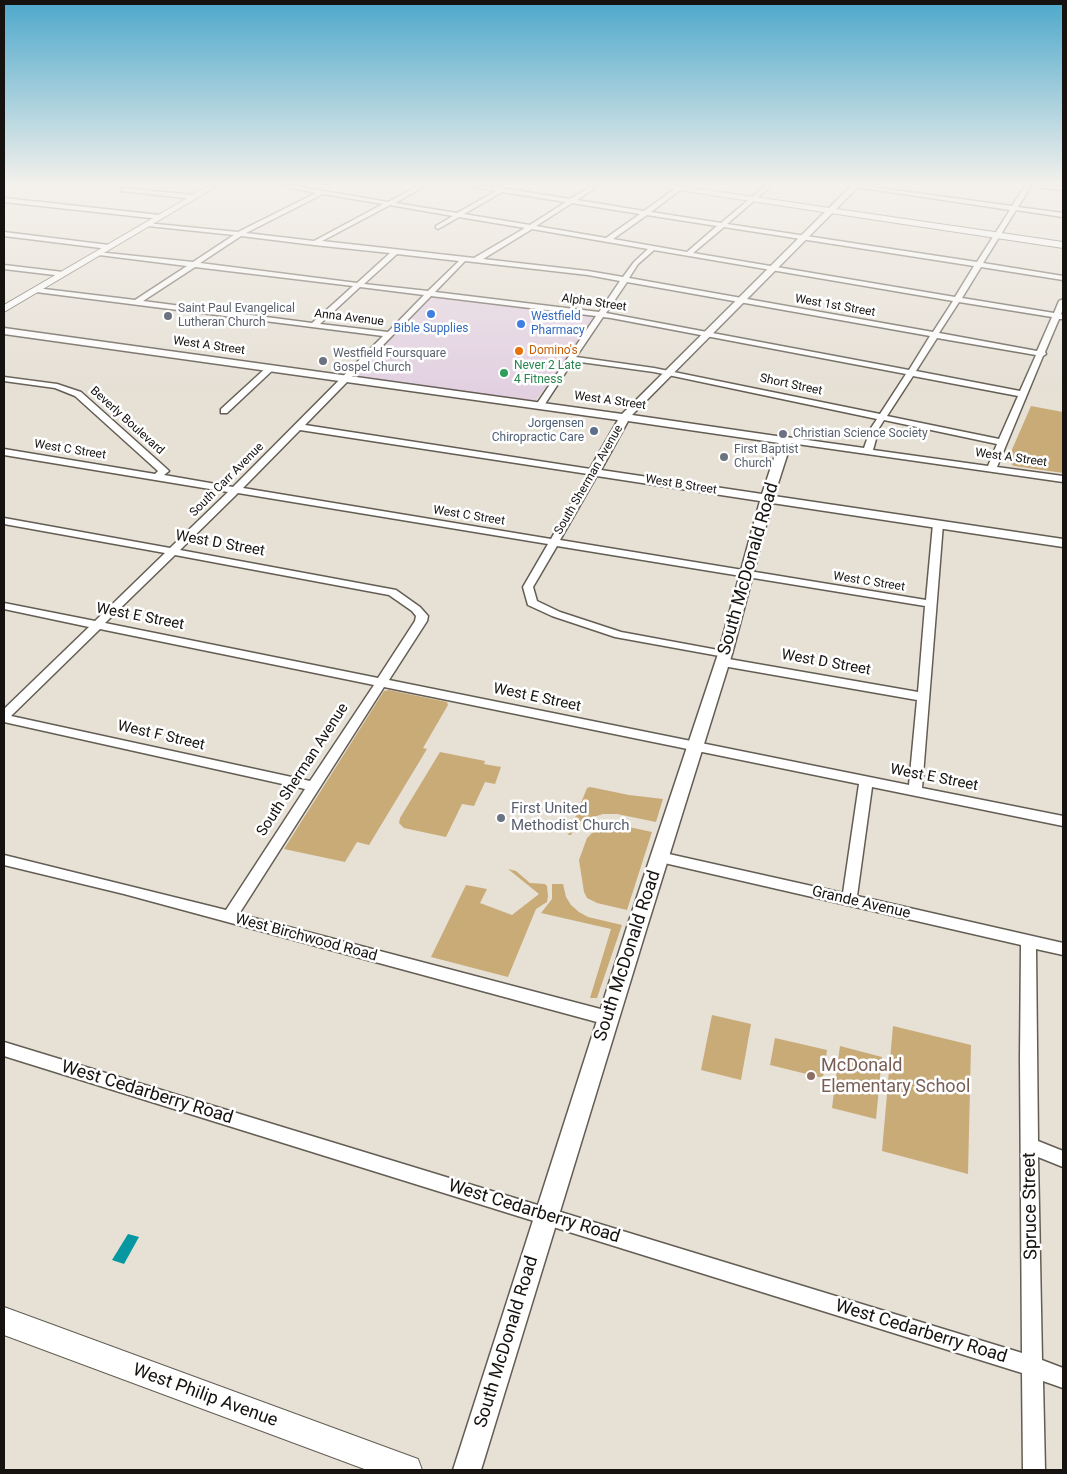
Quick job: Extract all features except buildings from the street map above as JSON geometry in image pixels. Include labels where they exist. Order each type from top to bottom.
[{"type":"main road","points":[[4,309],[96,255]]},
{"type":"main road","name":"West Philip Avenue","points":[[4,1321],[407,1470]]},
{"type":"street","name":"Alpha Street","points":[[114,255],[602,315],[1023,394]]},
{"type":"street","points":[[136,302],[208,255]]},
{"type":"street","points":[[314,325],[392,255]]},
{"type":"street","name":"West 1st Street","points":[[421,255],[588,273],[1042,354]]},
{"type":"street","points":[[469,260],[483,255]]},
{"type":"street","points":[[540,405],[639,259],[644,255]]},
{"type":"street","points":[[694,255],[1060,316]]},
{"type":"street","points":[[741,300],[787,255]]},
{"type":"street","points":[[915,255],[1063,278]]},
{"type":"street","points":[[868,452],[875,428],[984,255]]},
{"type":"street","name":"South Carr Avenue","points":[[4,717],[432,293],[469,260]]},
{"type":"street","points":[[4,267],[63,274]]},
{"type":"street","name":"Anna Avenue","points":[[36,290],[391,335]]},
{"type":"street","name":"South Sherman Avenue","points":[[538,606],[532,603],[528,587],[625,417],[741,300]]},
{"type":"street","points":[[992,469],[994,460],[1023,394],[1060,316],[1063,301]]},
{"type":"street","name":"West A Street","points":[[4,331],[1063,479]]},
{"type":"street","name":"Short Street","points":[[573,359],[669,373],[1002,442]]},
{"type":"street","points":[[224,411],[271,368]]},
{"type":"street","name":"Beverly Boulevard","points":[[4,378],[56,386],[78,394],[164,471],[157,477]]},
{"type":"street","name":"West B Street","points":[[298,427],[1063,543]]},
{"type":"street","name":"South McDonald Road","points":[[467,1470],[608,1018],[724,658],[767,499],[786,440]]},
{"type":"street","name":"West C Street","points":[[4,452],[931,604]]},
{"type":"street","name":"West D Street","points":[[4,521],[392,592],[416,609],[422,616]]},
{"type":"street","points":[[915,791],[938,524]]},
{"type":"street","name":"West E Street","points":[[4,606],[1063,821]]},
{"type":"street","name":"West D Street","points":[[538,606],[619,635],[724,658],[923,697]]},
{"type":"street","name":"South Sherman Avenue","points":[[228,917],[421,621],[422,616]]},
{"type":"street","name":"West F Street","points":[[4,717],[312,786]]},
{"type":"street","points":[[850,900],[866,781]]},
{"type":"street","name":"Grande Avenue","points":[[660,857],[1063,949]]},
{"type":"street","name":"West Birchwood Road","points":[[4,860],[228,917],[608,1018]]},
{"type":"street","name":"Spruce Street","points":[[1029,941],[1028,1058],[1031,1146],[1034,1470]]},
{"type":"street","name":"West Cedarberry Road","points":[[4,1049],[1002,1356],[1063,1378]]},
{"type":"street","points":[[1031,1146],[1063,1159]]},
{"type":"shaded area","points":[[432,295],[594,315],[595,317],[563,365],[534,402],[355,376]]},
{"type":"shaded area","points":[[1031,406],[1063,412],[1063,473],[1014,466],[1007,461]]},
{"type":"shaded area","points":[[389,690],[447,702],[448,705],[423,748],[427,749],[369,845],[357,842],[345,862],[284,849],[384,691]]},
{"type":"shaded area","points":[[440,752],[485,761],[484,764],[501,767],[495,784],[485,782],[474,806],[462,804],[446,837],[404,828],[399,823],[400,818]]},
{"type":"shaded area","points":[[587,788],[629,795],[663,799],[656,822],[617,814],[603,814],[587,819],[575,828],[571,835],[568,835]]},
{"type":"shaded area","points":[[615,824],[652,832],[627,910],[597,903],[587,898],[584,892],[579,860],[587,838],[598,827]]},
{"type":"shaded area","points":[[508,869],[516,871],[530,883],[545,884],[548,896],[547,902],[536,909],[508,977],[431,957],[466,885],[487,889],[480,903],[512,915],[539,894]]},
{"type":"shaded area","points":[[552,884],[563,884],[566,897],[579,912],[588,917],[622,925],[597,998],[590,998],[611,929],[541,913],[552,899]]},
{"type":"shaded area","points":[[712,1015],[751,1024],[741,1080],[701,1070]]},
{"type":"shaded area","points":[[893,1026],[971,1045],[968,1174],[882,1151]]},
{"type":"shaded area","points":[[775,1038],[827,1050],[823,1078],[770,1065]]},
{"type":"shaded area","points":[[840,1046],[882,1057],[876,1119],[832,1108]]},
{"type":"water","points":[[128,1234],[139,1237],[124,1264],[112,1260]]},
{"type":"place","name":"Bible Supplies","points":[[431,314]]},
{"type":"place","name":"Saint Paul Evangelical Lutheran Church","points":[[168,316]]},
{"type":"place","name":"Westfield Pharmacy","points":[[521,324]]},
{"type":"place","name":"Domino's","points":[[519,351]]},
{"type":"place","name":"Westfield Foursquare Gospel Church","points":[[323,361]]},
{"type":"place","name":"Never 2 Late 4 Fitness","points":[[504,373]]},
{"type":"place","name":"Jorgensen Chiropractic Care","points":[[594,431]]},
{"type":"place","name":"Christian Science Society","points":[[783,434]]},
{"type":"place","name":"First Baptist Church","points":[[724,457]]},
{"type":"place","name":"First United Methodist Church","points":[[501,818]]},
{"type":"place","name":"McDonald Elementary School","points":[[811,1076]]}]
